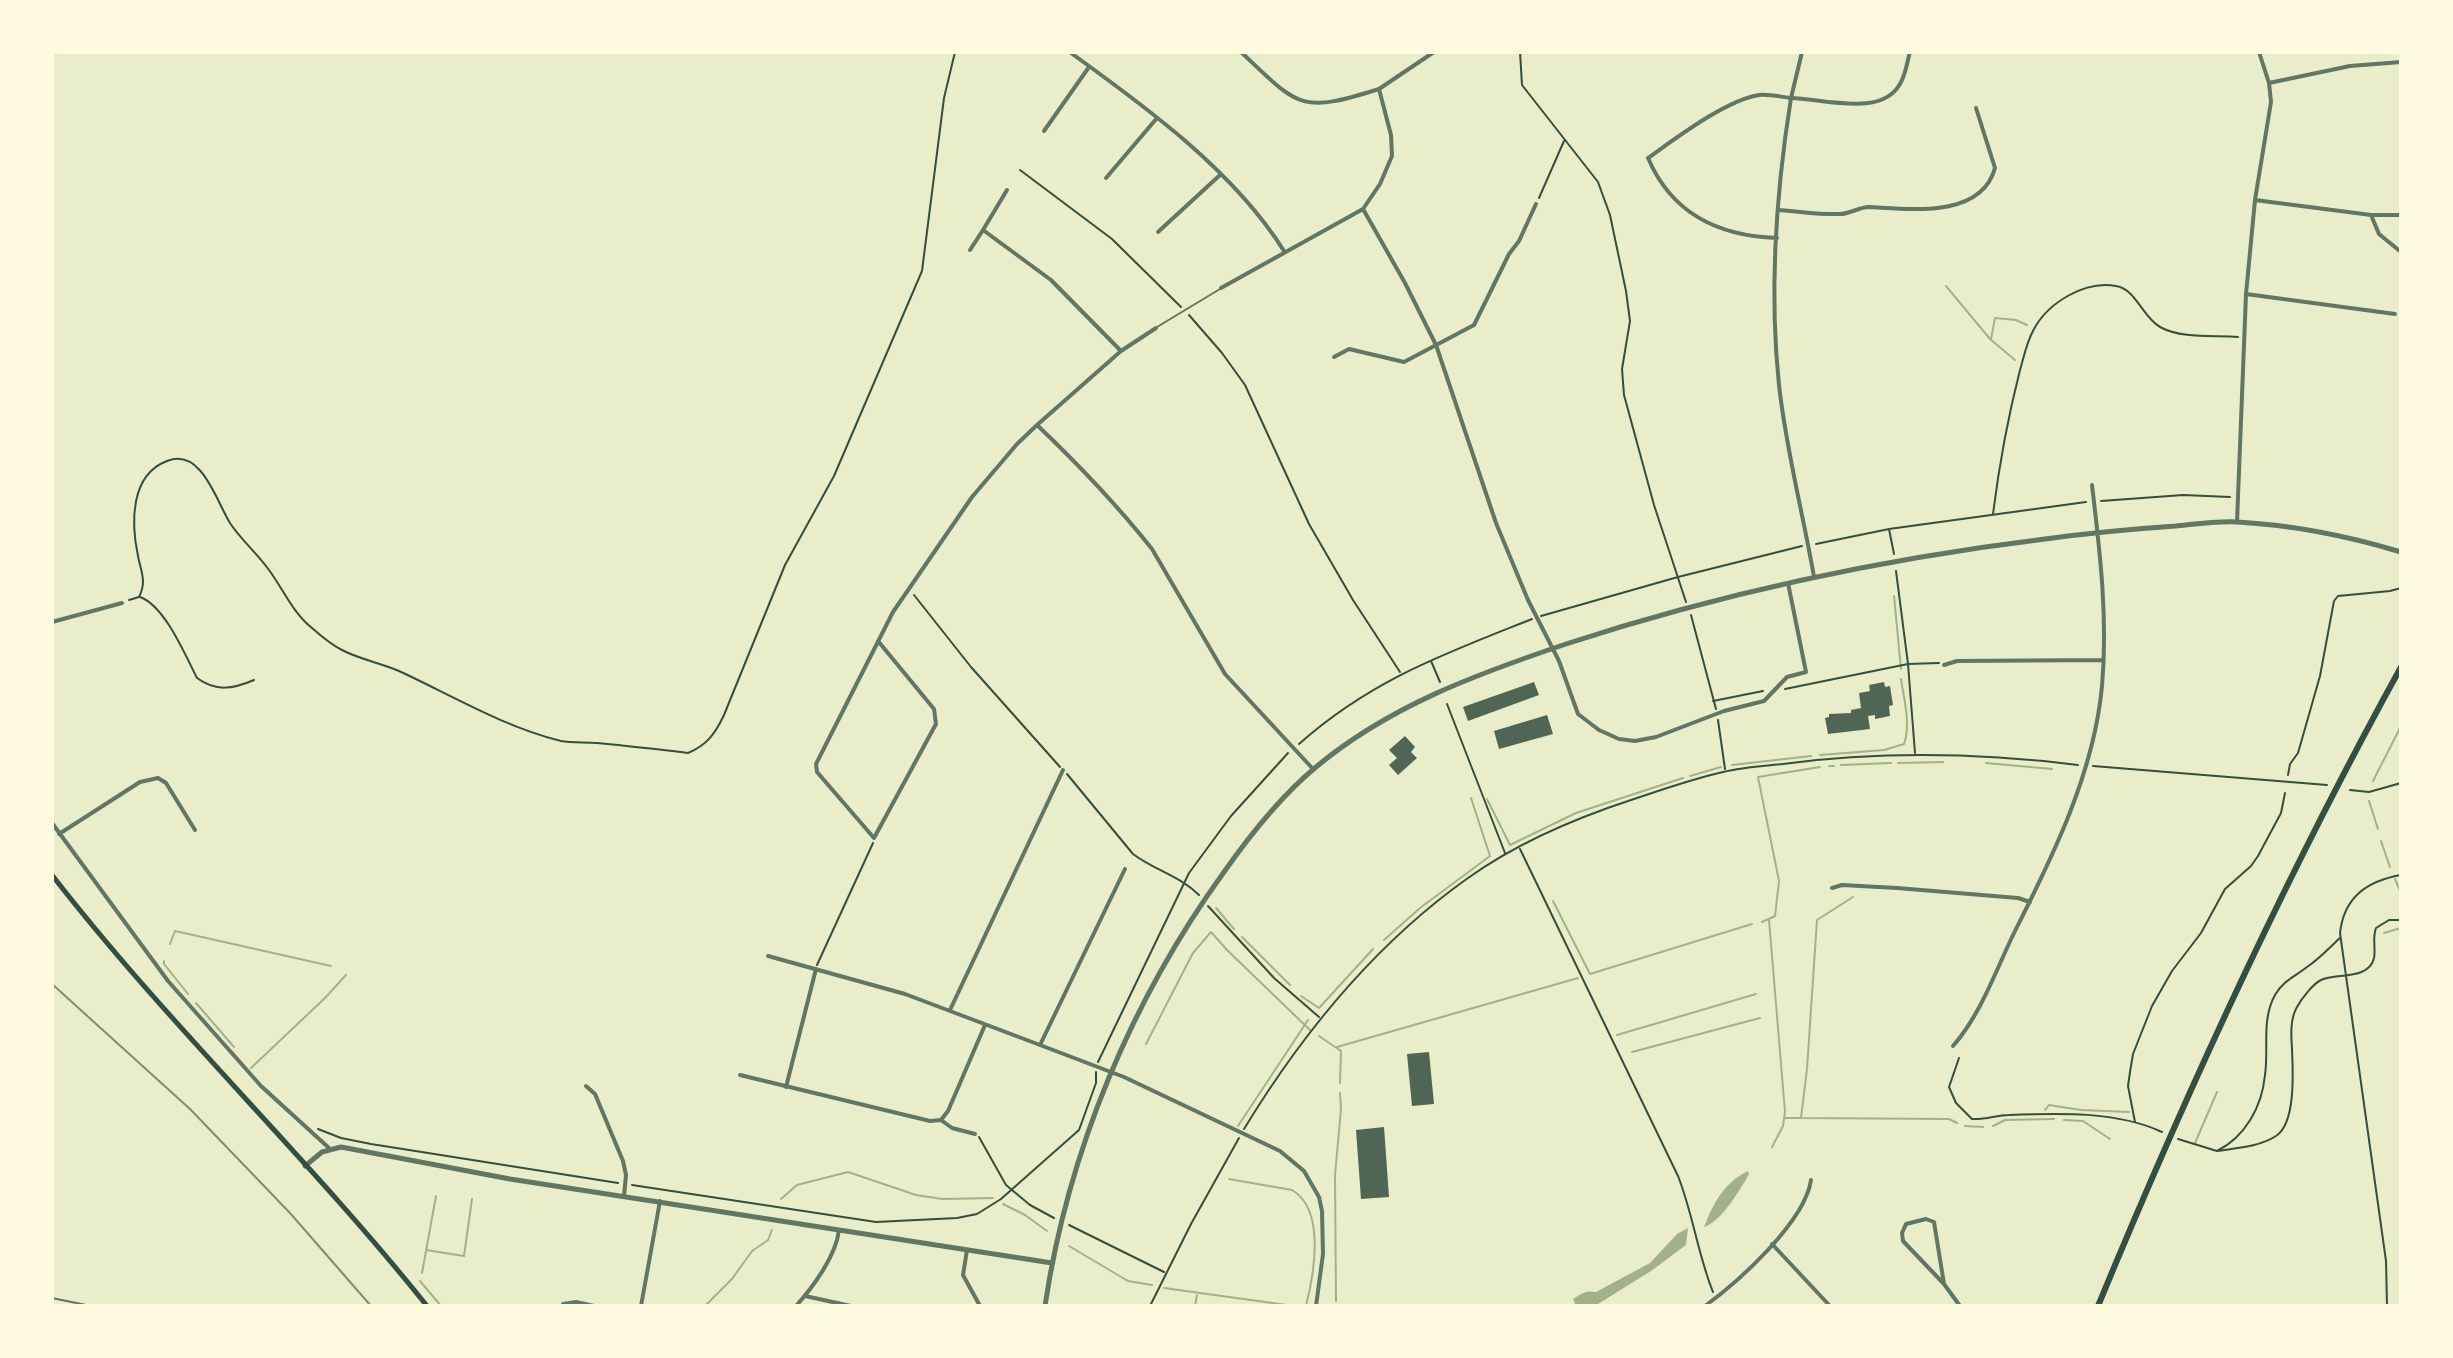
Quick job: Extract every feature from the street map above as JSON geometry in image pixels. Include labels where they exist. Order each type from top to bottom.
[{"type":"highway","points":[[2098,1306],[2229,1005],[2321,818],[2401,667]]},
{"type":"main road","points":[[52,875],[130,971],[427,1306]]},
{"type":"street","points":[[1241,52],[1282,91],[1297,100],[1315,105],[1379,89],[1434,52]]},
{"type":"street","points":[[1802,52],[1791,98],[1778,210],[1774,294],[1779,382],[1791,467],[1814,577]]},
{"type":"street","points":[[1777,238],[1745,236],[1711,225],[1670,195],[1656,177],[1648,158],[1737,102],[1763,95],[1867,104],[1885,100],[1903,80],[1910,52]]},
{"type":"street","points":[[2237,522],[2246,294],[2255,200],[2269,123],[2269,83],[2259,52]]},
{"type":"street","points":[[1071,53],[1157,118],[1220,175],[1260,218],[1284,251]]},
{"type":"street","points":[[2269,83],[2350,66],[2401,62]]},
{"type":"street","points":[[1044,131],[1089,67]]},
{"type":"street","points":[[1221,288],[1363,209],[1380,184],[1392,156],[1391,135],[1379,89]]},
{"type":"street","points":[[1778,210],[1841,214],[1864,207],[1916,210],[1944,207],[1973,197],[1987,186],[1995,168],[1976,108]]},
{"type":"street","points":[[1106,178],[1157,118]]},
{"type":"street","points":[[1158,232],[1220,175]]},
{"type":"street","points":[[970,250],[1007,190]]},
{"type":"street","points":[[2255,200],[2371,215],[2401,215]]},
{"type":"street","points":[[1334,357],[1349,349],[1404,362],[1474,325],[1536,204]]},
{"type":"street","points":[[1363,209],[1436,345],[1496,523],[1578,714],[1599,730],[1619,739],[1635,741],[1764,701],[1787,677],[1806,672],[1788,583]]},
{"type":"street","points":[[2371,215],[2379,234],[2401,252]]},
{"type":"street","points":[[983,230],[1058,285],[1121,351]]},
{"type":"street","points":[[2246,294],[2395,314]]},
{"type":"street","points":[[878,641],[934,709],[937,718],[874,838],[817,772],[816,764],[878,641],[893,612],[949,527],[996,468],[1037,425],[1121,351],[1156,328]]},
{"type":"street","points":[[1037,425],[1097,484],[1152,549],[1225,674],[1313,769]]},
{"type":"street","points":[[1953,1046],[1973,1016],[2030,902],[2055,848],[2087,758],[2102,690],[2104,611],[2092,485]]},
{"type":"street","points":[[1045,1306],[1052,1263],[1075,1173],[1111,1072],[1195,911],[1243,846],[1313,769],[1361,734],[1413,703],[1552,649],[1680,610],[1891,561],[2098,532],[2237,522],[2339,536],[2401,552]]},
{"type":"street","points":[[52,622],[122,603]]},
{"type":"street","points":[[1944,665],[1957,661],[2103,660]]},
{"type":"street","points":[[950,1011],[1063,770]]},
{"type":"street","points":[[59,834],[140,782],[158,778],[166,783],[195,830]]},
{"type":"street","points":[[52,823],[168,981],[261,1086],[329,1148]]},
{"type":"street","points":[[1040,1045],[1125,869]]},
{"type":"street","points":[[1832,888],[1842,885],[1897,888],[2018,898],[2030,902]]},
{"type":"street","points":[[768,956],[905,994],[1111,1072],[1280,1151],[1304,1171],[1319,1197],[1323,1254],[1316,1306]]},
{"type":"street","points":[[786,1087],[816,969]]},
{"type":"street","points":[[941,1120],[948,1111],[985,1025]]},
{"type":"street","points":[[740,1075],[930,1121],[941,1120],[952,1128],[975,1134]]},
{"type":"street","points":[[586,1086],[595,1094],[623,1161],[626,1175],[624,1196]]},
{"type":"street","points":[[305,1166],[329,1148],[341,1147],[500,1178],[1052,1263]]},
{"type":"street","points":[[1706,1306],[1772,1244],[1801,1206],[1811,1180]]},
{"type":"street","points":[[641,1306],[660,1201]]},
{"type":"street","points":[[1944,1284],[1934,1222],[1926,1219],[1906,1224],[1903,1241],[1944,1284],[1960,1306]]},
{"type":"street","points":[[796,1306],[836,1245],[839,1230]]},
{"type":"street","points":[[1772,1244],[1830,1306]]},
{"type":"street","points":[[967,1250],[963,1275],[980,1306]]},
{"type":"street","points":[[805,1296],[851,1306]]},
{"type":"street","points":[[563,1304],[576,1302],[594,1306]]},
{"type":"lane","points":[[1156,328],[1221,288]]},
{"type":"lane","points":[[52,1298],[91,1306]]},
{"type":"path","points":[[139,597],[144,577],[138,555],[135,498],[143,481],[156,466],[170,459],[182,458],[208,479],[229,521],[268,569],[289,602],[310,627],[342,650],[379,662],[527,731],[564,741],[688,753],[701,747],[717,729],[724,715],[785,565],[834,476],[922,271],[944,98],[955,52]]},
{"type":"path","points":[[1520,52],[1522,85],[1601,187],[1610,215],[1630,321],[1622,369],[1624,395],[1654,505],[1687,602]]},
{"type":"path","points":[[1536,204],[1564,140]]},
{"type":"path","points":[[1020,170],[1112,239],[1185,311],[1222,353],[1245,385],[1309,524],[1353,600],[1401,673]]},
{"type":"path","points":[[1993,514],[2024,355],[2034,328],[2046,311],[2060,301],[2082,290],[2104,285],[2120,286],[2157,326],[2182,333],[2243,337]]},
{"type":"path","points":[[2099,501],[2195,495],[2231,497]]},
{"type":"path","points":[[1814,544],[1889,529],[2088,502]]},
{"type":"path","points":[[1889,529],[1894,554]]},
{"type":"path","points":[[1541,616],[1803,546]]},
{"type":"path","points":[[1896,571],[1915,754]]},
{"type":"path","points":[[2288,775],[2290,764],[2298,753],[2320,676],[2334,601],[2338,596],[2401,588]]},
{"type":"path","points":[[912,593],[980,678],[1133,854],[1146,864],[1184,882],[1199,896]]},
{"type":"path","points":[[122,603],[139,597],[150,601],[162,615],[197,678],[207,685],[219,689],[254,680]]},
{"type":"path","points":[[1691,614],[1717,716],[1726,771]]},
{"type":"path","points":[[1298,744],[1335,714],[1401,673],[1532,619]]},
{"type":"path","points":[[1430,659],[1440,682]]},
{"type":"path","points":[[1713,701],[1908,664],[1937,661],[1944,665]]},
{"type":"path","points":[[1447,704],[1505,855]]},
{"type":"path","points":[[1099,1061],[1184,882],[1231,816],[1290,752]]},
{"type":"path","points":[[1245,1129],[1320,1018],[1392,940],[1450,892],[1505,855],[1582,817],[1726,771],[1817,759],[1915,754],[1997,757],[2080,765]]},
{"type":"path","points":[[2093,766],[2327,785]]},
{"type":"path","points":[[2350,790],[2369,792],[2401,783]]},
{"type":"path","points":[[2135,1122],[2128,1086],[2130,1072],[2133,1054],[2152,1006],[2172,971],[2201,933],[2225,889],[2258,856],[2281,813],[2285,793]]},
{"type":"path","points":[[816,969],[874,838]]},
{"type":"path","points":[[1519,847],[1678,1176],[1688,1201],[1713,1294]]},
{"type":"path","points":[[2387,1306],[2386,1261],[2341,937],[2342,917],[2348,905],[2370,884],[2401,875]]},
{"type":"path","points":[[1208,906],[1274,978],[1320,1018]]},
{"type":"path","points":[[2178,1139],[2217,1151],[2250,1146],[2279,1135],[2288,1121],[2291,1099],[2292,1020],[2296,1007],[2317,981],[2337,974],[2358,974],[2369,967],[2375,957],[2372,939],[2376,928],[2389,920],[2401,920]]},
{"type":"path","points":[[2217,1151],[2239,1136],[2251,1120],[2261,1095],[2265,1075],[2266,1017],[2273,997],[2285,981],[2307,968],[2341,937]]},
{"type":"path","points":[[1959,1058],[1949,1087],[1956,1103],[1967,1116],[1987,1120],[2003,1115],[2081,1115],[2135,1122],[2162,1132]]},
{"type":"path","points":[[630,1185],[876,1222],[957,1218],[977,1214],[1012,1190],[1079,1130],[1096,1083],[1096,1070]]},
{"type":"path","points":[[319,1129],[341,1138],[371,1144],[620,1183]]},
{"type":"path","points":[[975,1134],[982,1139],[1012,1190],[1030,1205],[1055,1218]]},
{"type":"path","points":[[1150,1306],[1165,1272],[1240,1137]]},
{"type":"path","points":[[1068,1225],[1165,1272]]},
{"type":"shaded area","points":[[1748,1171],[1730,1205],[1704,1227],[1725,1189]]},
{"type":"shaded area","points":[[1688,1228],[1686,1245],[1651,1271],[1598,1304],[1575,1304],[1573,1299],[1582,1294],[1596,1292],[1650,1263],[1677,1234]]},
{"type":"building","points":[[1534,682],[1539,695],[1468,721],[1463,707]]},
{"type":"building","points":[[1884,682],[1885,687],[1890,686],[1893,705],[1889,706],[1890,716],[1875,719],[1875,715],[1868,716],[1870,729],[1828,734],[1825,718],[1829,714],[1851,713],[1851,710],[1861,708],[1859,693],[1870,691],[1869,685]]},
{"type":"building","points":[[1547,715],[1553,734],[1499,749],[1494,731]]},
{"type":"building","points":[[1405,736],[1415,747],[1411,752],[1417,758],[1398,775],[1389,765],[1397,758],[1389,750]]},
{"type":"building","points":[[1429,1052],[1434,1104],[1412,1106],[1407,1054]]},
{"type":"building","points":[[1384,1127],[1389,1197],[1361,1199],[1356,1130]]},
{"type":"waterway","points":[[1946,286],[1990,339],[2015,360]]},
{"type":"waterway","points":[[1991,339],[1995,318],[2016,320],[2027,325]]},
{"type":"waterway","points":[[1894,596],[1901,669]]},
{"type":"waterway","points":[[1820,755],[1884,750],[1904,744],[1907,720],[1901,679]]},
{"type":"waterway","points":[[2373,781],[2401,726]]},
{"type":"waterway","points":[[1732,765],[1811,756]]},
{"type":"waterway","points":[[1898,763],[1943,762]]},
{"type":"waterway","points":[[1841,765],[1891,763]]},
{"type":"waterway","points":[[1986,763],[2052,769]]},
{"type":"waterway","points":[[1829,766],[1834,766]]},
{"type":"waterway","points":[[1690,776],[1721,767]]},
{"type":"waterway","points":[[1762,922],[1775,916],[1779,881],[1758,777],[1820,767]]},
{"type":"waterway","points":[[1487,799],[1510,845],[1576,813],[1683,778]]},
{"type":"waterway","points":[[1384,940],[1420,908],[1490,856],[1471,798]]},
{"type":"waterway","points":[[2369,801],[2378,829]]},
{"type":"waterway","points":[[2381,841],[2390,867]]},
{"type":"waterway","points":[[2395,879],[2401,893]]},
{"type":"waterway","points":[[1785,1118],[1801,1118],[1817,920],[1853,897]]},
{"type":"waterway","points":[[1553,901],[1590,974],[1752,924]]},
{"type":"waterway","points":[[1216,908],[1234,929]]},
{"type":"waterway","points":[[1769,920],[1785,1112],[1783,1126],[1772,1147]]},
{"type":"waterway","points":[[2384,933],[2401,928]]},
{"type":"waterway","points":[[170,944],[175,931],[331,966]]},
{"type":"waterway","points":[[1146,1044],[1193,953],[1211,932],[1310,1030]]},
{"type":"waterway","points":[[1242,937],[1290,985]]},
{"type":"waterway","points":[[1301,996],[1319,1008],[1373,949]]},
{"type":"waterway","points":[[164,961],[188,994]]},
{"type":"waterway","points":[[251,1068],[346,975]]},
{"type":"waterway","points":[[1337,1047],[1578,978]]},
{"type":"waterway","points":[[1617,1035],[1756,994]]},
{"type":"waterway","points":[[196,1003],[234,1047]]},
{"type":"waterway","points":[[1632,1052],[1760,1018]]},
{"type":"waterway","points":[[1238,1126],[1308,1020]]},
{"type":"waterway","points":[[1319,1036],[1341,1051],[1340,1083]]},
{"type":"waterway","points":[[2195,1143],[2217,1092]]},
{"type":"waterway","points":[[1336,1301],[1335,1175],[1340,1093]]},
{"type":"waterway","points":[[2045,1110],[2049,1105],[2129,1112]]},
{"type":"waterway","points":[[1802,1118],[1949,1119],[1957,1123]]},
{"type":"waterway","points":[[1993,1126],[2005,1120],[2054,1119]]},
{"type":"waterway","points":[[2064,1120],[2083,1121],[2110,1139]]},
{"type":"waterway","points":[[1965,1126],[1983,1127]]},
{"type":"waterway","points":[[781,1199],[797,1185],[848,1172],[916,1195],[942,1199],[993,1198]]},
{"type":"waterway","points":[[1229,1179],[1292,1190],[1303,1199],[1310,1212],[1315,1244],[1306,1306]]},
{"type":"waterway","points":[[422,1273],[436,1196]]},
{"type":"waterway","points":[[426,1250],[464,1256],[472,1199]]},
{"type":"waterway","points":[[1003,1204],[1047,1231]]},
{"type":"waterway","points":[[705,1306],[732,1279],[752,1251],[768,1240],[772,1230]]},
{"type":"waterway","points":[[1069,1246],[1128,1281],[1152,1285]]},
{"type":"waterway","points":[[420,1281],[441,1306]]},
{"type":"waterway","points":[[1164,1288],[1294,1306]]},
{"type":"waterway","points":[[1195,1306],[1197,1295]]},
{"type":"railway","points":[[52,984],[190,1109],[290,1213],[371,1306]]}]
